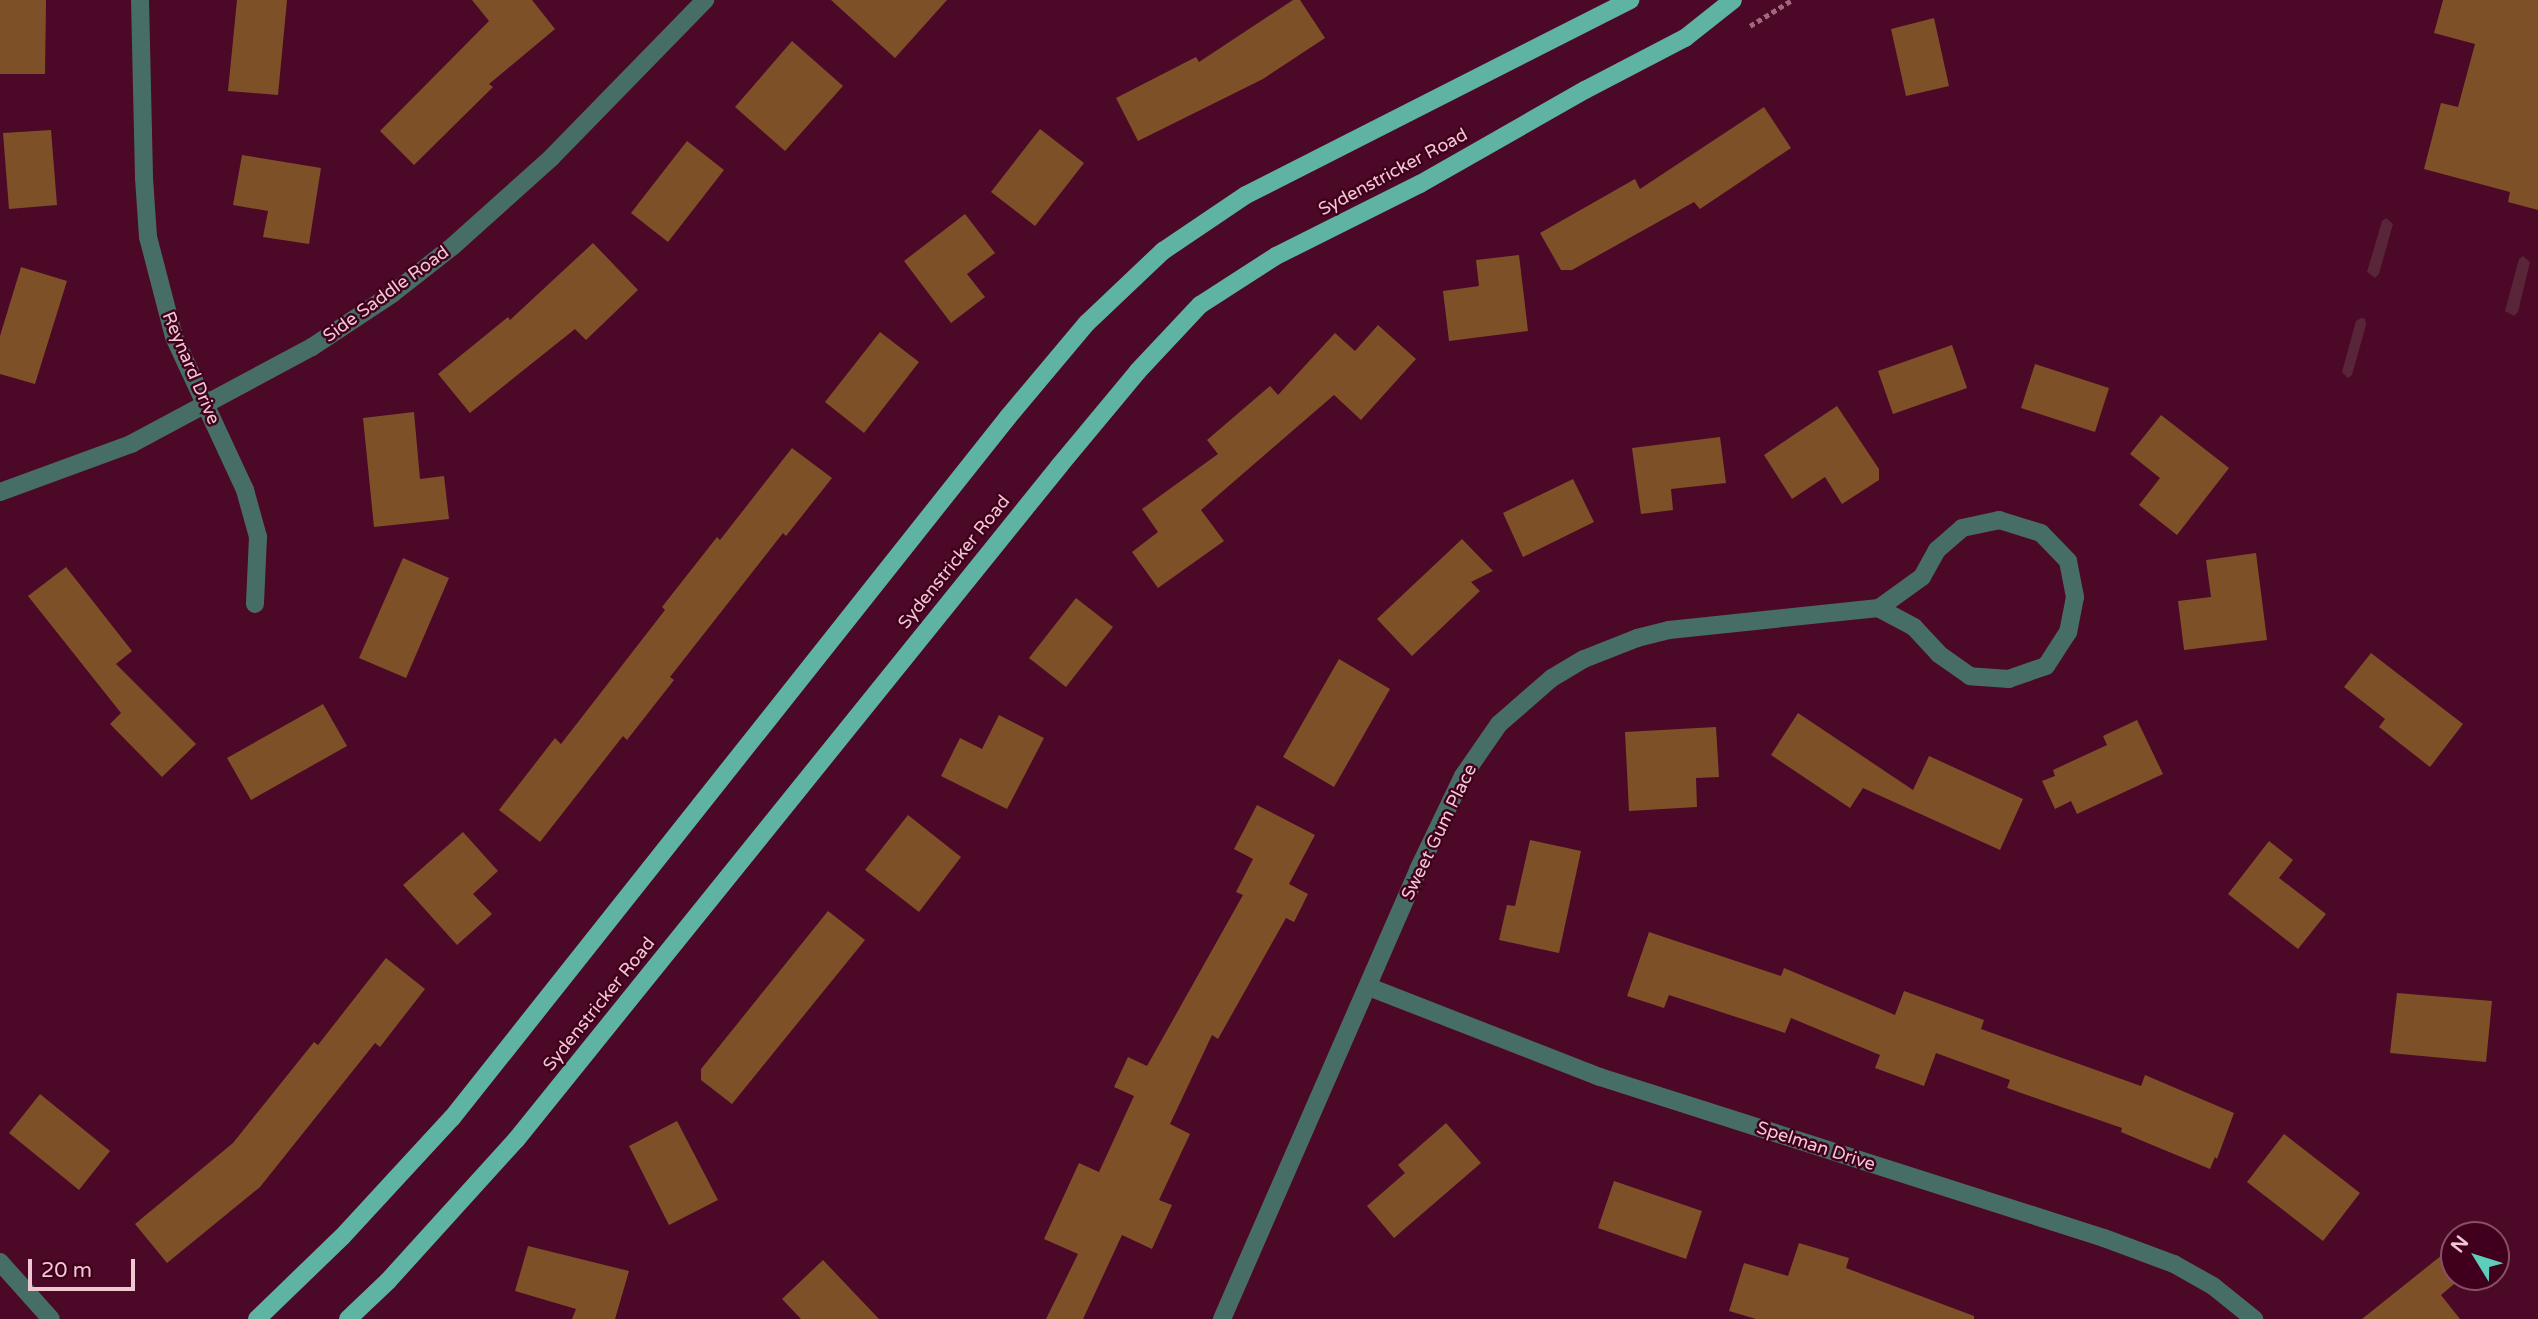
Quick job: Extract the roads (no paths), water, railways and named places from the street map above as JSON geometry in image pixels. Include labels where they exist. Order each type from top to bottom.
[{"type":"main road","points":[[257,1319],[342,1237],[452,1118],[1008,417],[1087,323],[1163,251],[1247,195],[1630,0]]},
{"type":"main road","name":"Sydenstricker Road","points":[[348,1319],[388,1281],[516,1140],[1060,465],[1138,371],[1200,306],[1276,256],[1420,184],[1585,90],[1685,38],[1733,0]]},
{"type":"street","name":"Reynard Drive","points":[[140,0],[148,237],[174,337],[245,490],[258,537],[255,604]]},
{"type":"street","name":"Side Saddle Road","points":[[0,492],[131,444],[312,347],[392,293],[453,246],[551,158],[705,0]]},
{"type":"street","name":"Sweet Gum Place","points":[[1222,1319],[1418,870],[1463,776],[1499,724],[1552,678],[1606,649],[1669,630],[1879,608],[1922,577],[1937,550],[1962,528],[1999,520],[2041,533],[2068,561],[2076,597],[2068,632],[2046,666],[2009,679],[1970,676],[1939,654],[1914,626],[1879,608]]},
{"type":"street","name":"Spelman Drive","points":[[1369,987],[1600,1077],[2104,1238],[2174,1264],[2213,1286],[2255,1319]]},
{"type":"street","points":[[0,1262],[51,1319]]}]
